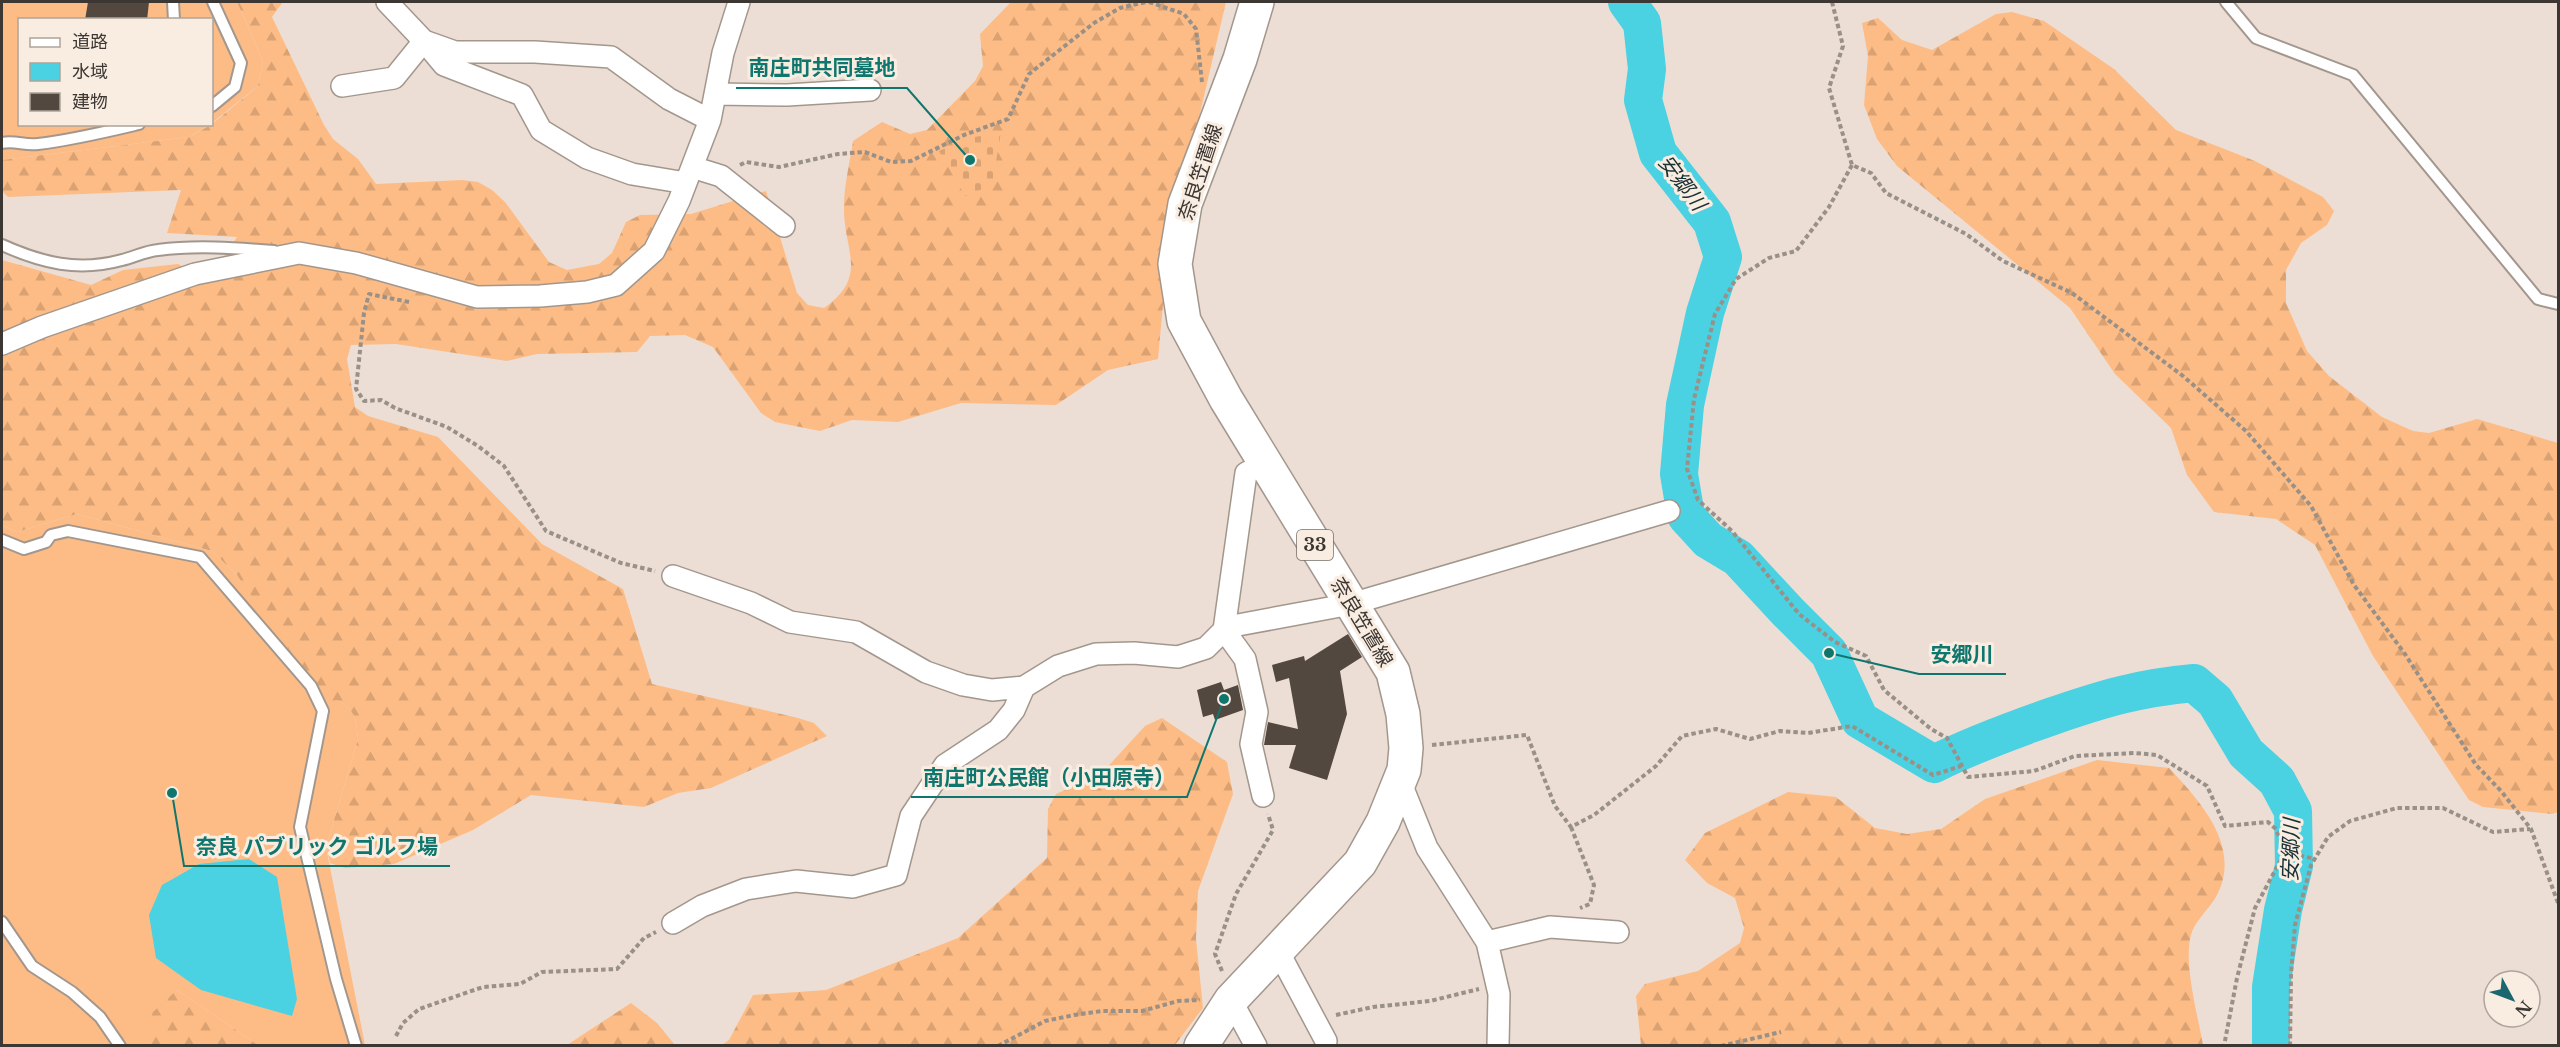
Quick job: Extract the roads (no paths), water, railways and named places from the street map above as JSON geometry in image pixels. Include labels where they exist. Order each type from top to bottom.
[{"type":"main road","name":"奈良笠置線","points":[[1201,1046],[1231,1000],[1360,863],[1383,822],[1400,781],[1404,770],[1406,748],[1403,714],[1393,672],[1226,399],[1184,321],[1175,264],[1185,204],[1240,59],[1257,2]]},
{"type":"street","points":[[387,2],[444,65],[522,95],[541,130],[587,158],[632,174],[721,176],[784,226]]},
{"type":"street","points":[[2,344],[42,327],[195,274],[299,253],[356,263],[477,297],[587,292],[616,285],[654,251],[689,175],[710,120],[723,53],[739,2]]},
{"type":"street","points":[[342,86],[394,78],[424,41]]},
{"type":"street","points":[[424,41],[455,52],[535,52],[611,57],[669,99],[710,120]]},
{"type":"street","points":[[716,94],[787,95],[870,90]]},
{"type":"street","points":[[1263,796],[1251,744],[1257,712],[1245,659],[1224,630],[1246,473],[1265,463]]},
{"type":"street","points":[[673,576],[751,603],[790,622],[856,632],[926,672],[963,686],[992,690],[1024,687],[1058,666],[1096,654],[1134,653],[1178,657],[1206,648],[1224,630],[1351,604],[1669,511]]},
{"type":"street","points":[[673,923],[702,906],[746,889],[796,881],[853,887],[896,875],[911,816],[945,765],[998,730],[1014,710],[1024,687]]},
{"type":"street","points":[[1400,781],[1427,848],[1487,942],[1497,984],[1497,1046]]},
{"type":"street","points":[[1487,942],[1550,927],[1618,932]]},
{"type":"street","points":[[1278,951],[1326,1041]]},
{"type":"street","points":[[1231,1000],[1256,1046]]},
{"type":"lane","points":[[173,2],[174,18]]},
{"type":"lane","points":[[213,2],[241,63],[235,87],[213,105]]},
{"type":"lane","points":[[2226,2],[2256,38],[2352,75],[2538,299],[2559,304]]},
{"type":"lane","points":[[2,143],[13,141],[34,145],[86,137],[130,126]]},
{"type":"lane","points":[[2,245],[33,259],[59,266],[84,267],[121,261],[155,250],[235,248],[299,253]]},
{"type":"lane","points":[[2,540],[24,549],[46,542],[51,535],[68,531],[200,557],[310,686],[323,711],[300,827],[336,979],[356,1046]]},
{"type":"lane","points":[[2,922],[33,966],[72,992],[100,1017],[120,1046]]},
{"type":"water","points":[[249,859],[277,877],[297,999],[292,1016],[201,990],[156,958],[149,915],[162,885],[199,864]]},
{"type":"waterway","name":"安郷川","points":[[1627,2],[1642,23],[1647,69],[1643,100],[1658,153],[1712,222],[1723,257],[1705,313],[1685,405],[1679,474],[1686,516],[1708,540],[1738,558],[1829,653],[1860,720],[1934,764],[1977,744],[2035,722],[2120,695],[2194,683],[2215,701],[2246,753],[2277,781],[2293,811],[2294,866],[2283,910],[2271,987],[2271,1046]]},
{"type":"place","name":"南庄町共同墓地","points":[[970,160]]},
{"type":"place","name":"安郷川","points":[[1829,653]]},
{"type":"place","name":"南庄町公民館（小田原寺）","points":[[1224,699]]},
{"type":"place","name":"奈良 パブリック ゴルフ場","points":[[172,793]]}]
